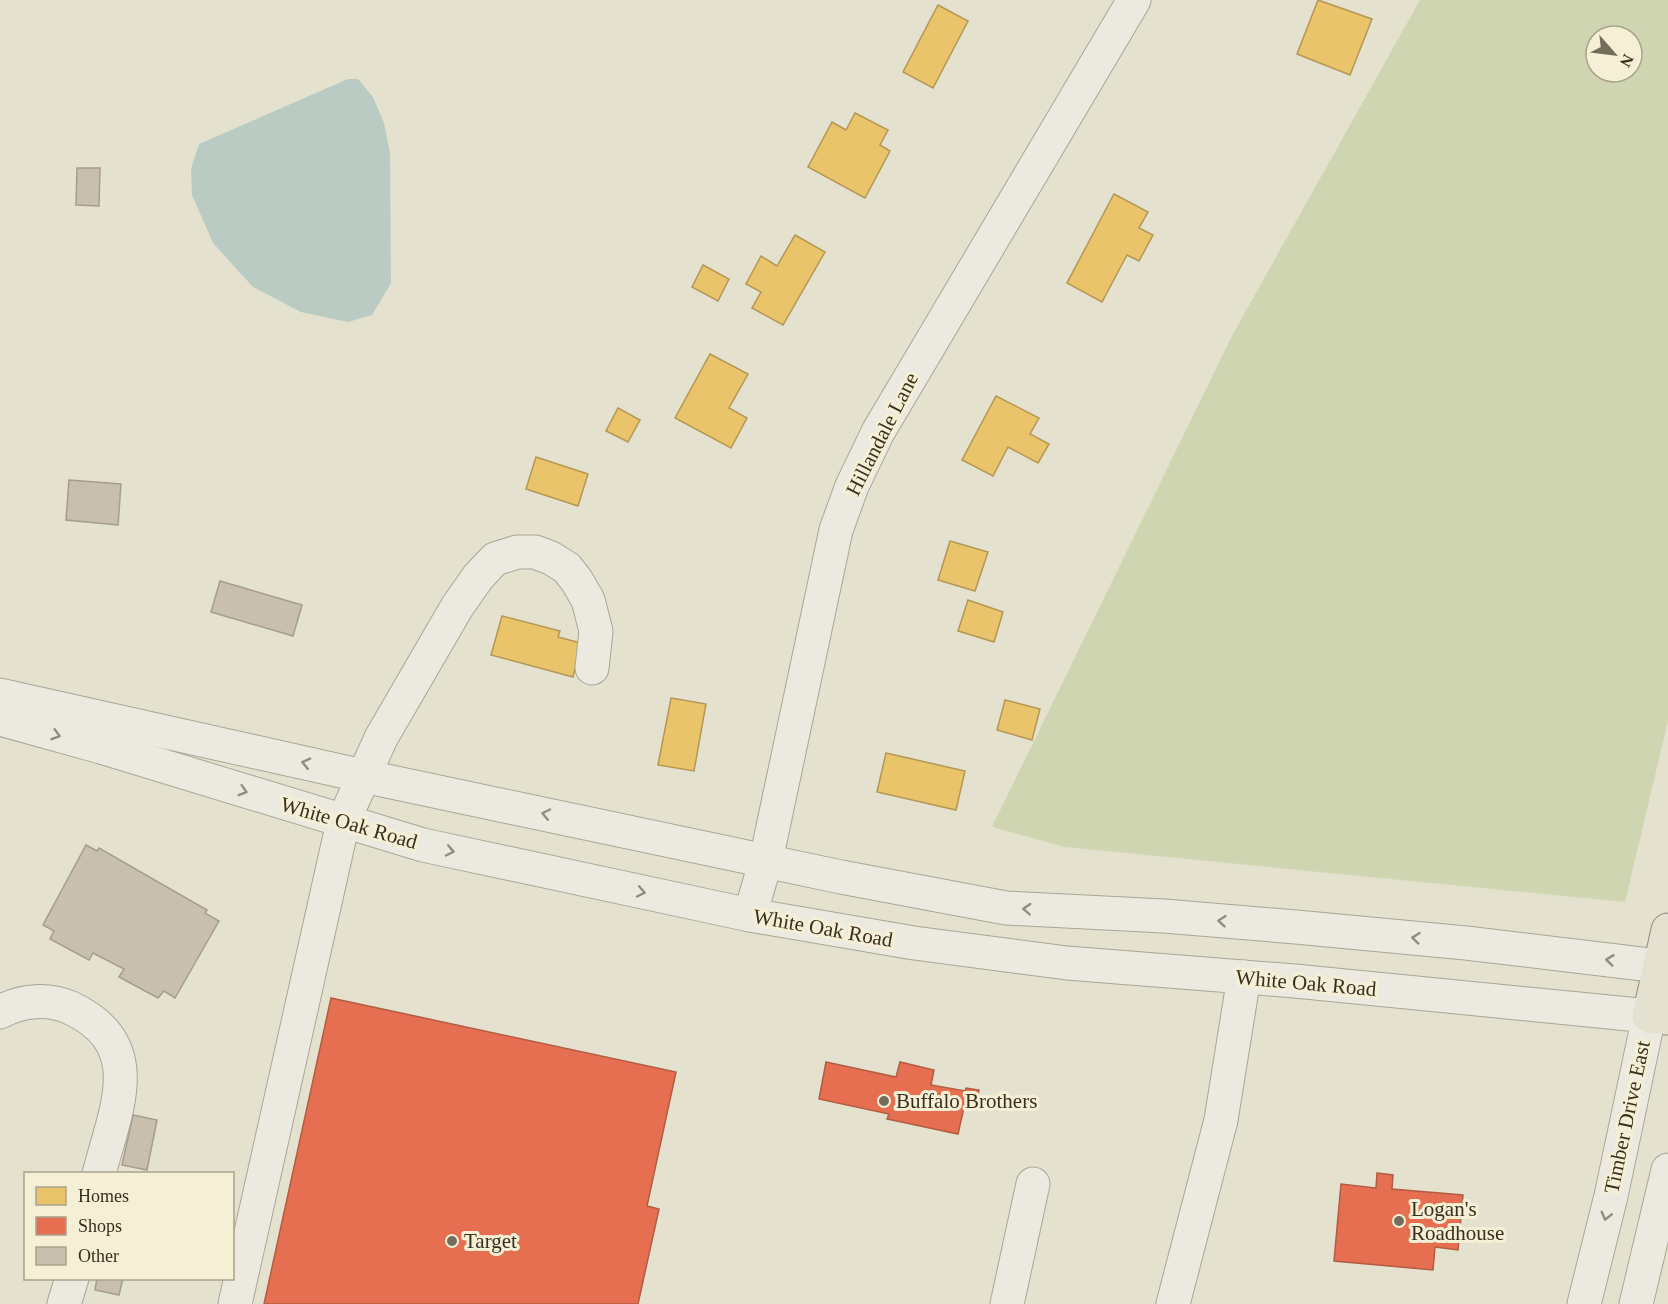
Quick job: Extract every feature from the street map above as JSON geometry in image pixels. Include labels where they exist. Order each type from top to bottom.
[{"type":"main road","name":"Timber Drive East","points":[[1659,1017],[1668,930]]},
{"type":"street","name":"Hillandale Lane","points":[[750,915],[766,860],[836,530],[852,486],[878,432],[1134,0]]},
{"type":"street","points":[[236,1304],[343,822],[381,738],[457,607],[478,577],[495,559],[517,552],[535,552],[567,568],[588,600],[596,631],[592,668]]},
{"type":"street","points":[[0,695],[363,776],[841,877],[1006,908],[1164,916],[1296,927],[1466,943],[1664,967]]},
{"type":"street","name":"White Oak Road","points":[[0,719],[101,747],[423,845],[750,915],[914,943],[1067,963],[1244,977],[1659,1017]]},
{"type":"street","points":[[1173,1304],[1221,1120],[1244,977]]},
{"type":"street","points":[[0,1012],[27,1002],[56,1002],[84,1014],[100,1026],[114,1047],[121,1066],[122,1086],[99,1172]]},
{"type":"street","name":"Timber Drive East","points":[[1584,1304],[1659,1017]]},
{"type":"street","points":[[1636,1304],[1668,1170]]},
{"type":"street","points":[[1007,1304],[1033,1184]]},
{"type":"street","points":[[64,1304],[71,1280]]},
{"type":"green space","points":[[1420,0],[1668,0],[1668,721],[1625,902],[1065,847],[992,827],[1233,334]]},
{"type":"shaded area","points":[[348,79],[358,79],[373,97],[384,123],[390,153],[391,283],[372,315],[348,322],[301,312],[253,287],[213,243],[192,195],[191,169],[199,144]]},
{"type":"building: Homes","points":[[1318,0],[1372,19],[1350,75],[1297,54]]},
{"type":"building: Homes","points":[[938,5],[968,21],[933,88],[903,72]]},
{"type":"building: Homes","points":[[855,113],[888,130],[880,145],[890,151],[865,198],[808,167],[832,122],[846,130]]},
{"type":"building: Homes","points":[[1114,194],[1148,212],[1139,228],[1153,235],[1139,261],[1127,255],[1102,302],[1067,283]]},
{"type":"building: Homes","points":[[795,235],[825,252],[783,325],[752,308],[761,292],[746,284],[761,256],[777,266]]},
{"type":"building: Homes","points":[[703,265],[729,279],[718,301],[692,287]]},
{"type":"building: Homes","points":[[710,354],[748,374],[729,408],[747,418],[731,448],[675,418]]},
{"type":"building: Homes","points":[[996,396],[1039,418],[1030,434],[1049,444],[1038,463],[1008,447],[993,476],[962,460]]},
{"type":"building: Homes","points":[[618,408],[640,420],[628,442],[606,431]]},
{"type":"building: Homes","points":[[536,457],[588,474],[578,506],[526,489]]},
{"type":"building: Homes","points":[[950,541],[988,552],[975,591],[938,580]]},
{"type":"building: Homes","points":[[968,600],[1003,612],[994,642],[958,631]]},
{"type":"building: Homes","points":[[502,616],[560,631],[558,637],[581,643],[573,677],[491,655]]},
{"type":"building: Homes","points":[[671,698],[706,704],[694,771],[658,765]]},
{"type":"building: Homes","points":[[1005,700],[1040,709],[1032,740],[997,730]]},
{"type":"building: Homes","points":[[886,753],[965,771],[956,810],[877,792]]},
{"type":"building: Shops","points":[[331,998],[676,1072],[647,1206],[659,1209],[638,1304],[264,1304]]},
{"type":"building: Shops","points":[[826,1062],[896,1077],[900,1062],[934,1070],[931,1085],[965,1091],[966,1088],[979,1090],[975,1105],[965,1103],[958,1134],[887,1119],[889,1114],[819,1099]]},
{"type":"building: Shops","name":"Logan's Roadhouse","points":[[1377,1173],[1393,1175],[1392,1189],[1463,1195],[1458,1250],[1435,1247],[1433,1270],[1334,1261],[1341,1184],[1376,1188]]},
{"type":"building: Other","points":[[77,168],[100,168],[99,206],[76,205]]},
{"type":"building: Other","points":[[69,480],[121,484],[118,525],[66,520]]},
{"type":"building: Other","points":[[220,581],[302,605],[293,636],[211,612]]},
{"type":"building: Other","points":[[86,845],[97,851],[99,848],[207,910],[205,913],[219,921],[175,998],[164,991],[158,998],[119,977],[124,969],[93,953],[89,960],[50,939],[54,931],[43,925]]},
{"type":"building: Other","points":[[133,1115],[157,1120],[147,1170],[122,1165]]},
{"type":"building: Other","points":[[97,1280],[123,1280],[119,1295],[95,1290]]},
{"type":"place","name":"Buffalo Brothers","points":[[884,1101]]},
{"type":"place","name":"Logan's Roadhouse","points":[[1399,1221]]},
{"type":"place","name":"Target","points":[[452,1241]]}]
